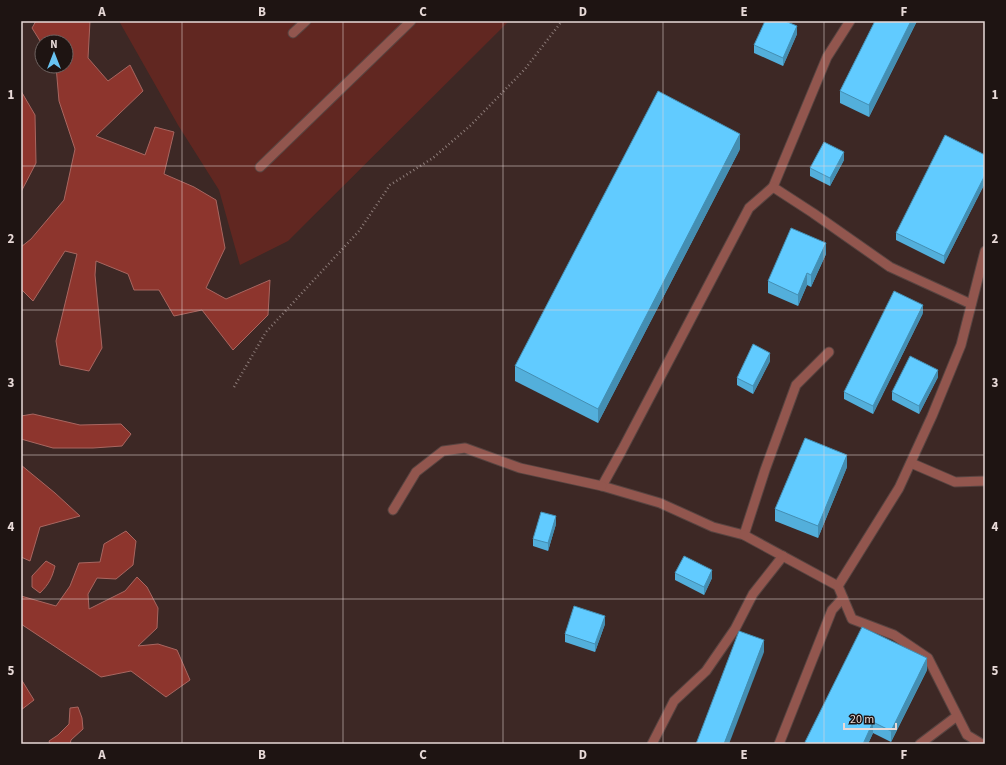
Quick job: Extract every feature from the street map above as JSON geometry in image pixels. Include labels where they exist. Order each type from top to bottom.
[{"type":"lane","points":[[293,33],[306,21]]},
{"type":"lane","points":[[260,167],[411,21]]},
{"type":"lane","points":[[602,486],[749,208],[773,187],[827,57],[850,21]]},
{"type":"lane","points":[[773,187],[890,267],[971,304]]},
{"type":"lane","points":[[838,586],[900,488],[932,416],[961,345],[985,251]]},
{"type":"lane","points":[[744,535],[765,470],[796,385],[830,352]]},
{"type":"lane","points":[[393,510],[416,472],[443,451],[465,448],[520,468],[602,486],[660,503],[713,527],[744,535],[838,586],[852,619],[894,635],[928,658],[967,735],[982,744]]},
{"type":"lane","points":[[911,463],[955,482],[985,481]]},
{"type":"lane","points":[[652,744],[674,701],[706,671],[735,629],[754,594],[783,556]]},
{"type":"lane","points":[[779,744],[832,610],[843,598]]},
{"type":"lane","points":[[920,744],[957,716]]},
{"type":"path","points":[[234,387],[266,332],[359,231],[390,185],[433,158],[471,125],[525,69],[562,21]]},
{"type":"shaded area","points":[[36,21],[90,21],[88,58],[108,81],[130,65],[143,91],[96,136],[145,155],[155,127],[174,132],[164,174],[194,187],[216,200],[225,248],[206,288],[226,299],[270,280],[268,315],[233,350],[202,310],[174,316],[159,290],[134,290],[128,274],[96,261],[95,275],[102,348],[89,371],[60,365],[56,341],[77,254],[65,251],[33,301],[21,289],[21,247],[31,239],[64,200],[75,149],[59,101],[57,74],[74,74],[74,34],[36,34],[32,28]]},
{"type":"shaded area","points":[[119,21],[509,21],[288,241],[240,265],[219,190],[178,125]]},
{"type":"shaded area","points":[[21,91],[35,115],[36,163],[21,192]]},
{"type":"shaded area","points":[[33,414],[80,425],[121,424],[131,434],[122,446],[53,448],[21,439],[21,416]]},
{"type":"shaded area","points":[[21,465],[80,516],[40,527],[30,561],[21,557]]},
{"type":"shaded area","points":[[126,531],[136,541],[133,565],[116,579],[97,578],[88,594],[89,609],[125,591],[137,577],[147,587],[158,608],[157,628],[138,646],[158,644],[177,650],[190,680],[166,697],[131,671],[101,677],[21,624],[21,596],[56,606],[70,586],[79,563],[100,562],[104,544]]},
{"type":"shaded area","points":[[46,561],[55,566],[50,581],[40,593],[32,587],[32,576]]},
{"type":"shaded area","points":[[21,679],[34,700],[21,710]]},
{"type":"shaded area","points":[[78,707],[82,718],[83,729],[71,740],[70,744],[50,744],[49,741],[58,735],[69,724],[70,708]]},
{"type":"building","points":[[765,21],[785,21],[797,26],[783,58],[754,45]]},
{"type":"building","points":[[875,21],[911,21],[869,105],[840,91]]},
{"type":"building","points":[[658,91],[740,134],[598,409],[515,366]]},
{"type":"building","points":[[945,135],[985,155],[985,175],[944,256],[896,233]]},
{"type":"building","points":[[824,142],[844,152],[830,178],[810,168]]},
{"type":"building","points":[[791,228],[826,243],[811,275],[807,273],[798,295],[768,281]]},
{"type":"building","points":[[894,291],[923,305],[873,406],[844,392]]},
{"type":"building","points":[[753,344],[770,353],[753,386],[737,378]]},
{"type":"building","points":[[910,356],[938,370],[919,406],[892,392]]},
{"type":"building","points":[[805,438],[847,455],[818,526],[775,509]]},
{"type":"building","points":[[541,512],[556,516],[548,543],[533,539]]},
{"type":"building","points":[[684,556],[712,570],[704,587],[675,573]]},
{"type":"building","points":[[574,606],[605,616],[595,644],[565,634]]},
{"type":"building","points":[[862,627],[927,658],[891,731],[873,722],[863,744],[809,744],[805,742]]},
{"type":"building","points":[[739,631],[764,640],[724,744],[696,744]]}]
